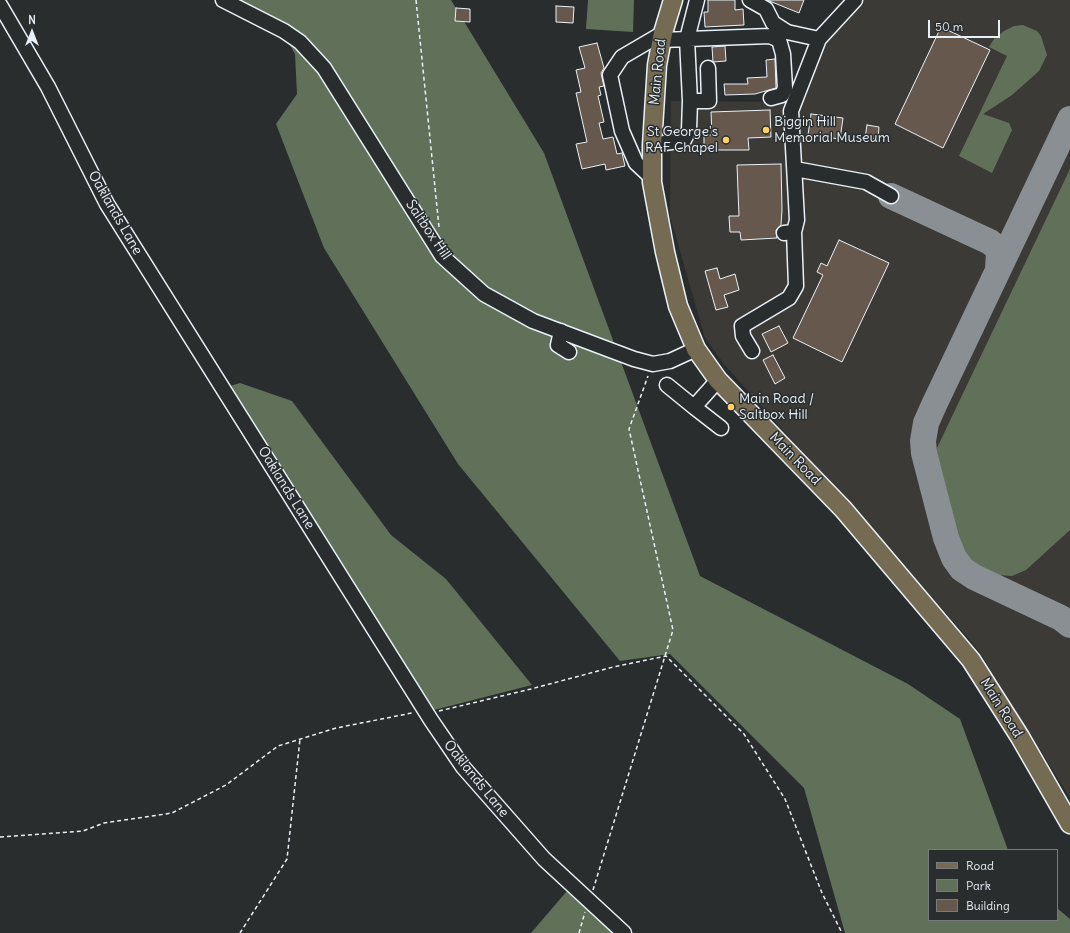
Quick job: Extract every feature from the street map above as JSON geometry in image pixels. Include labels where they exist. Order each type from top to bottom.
[{"type":"main road","name":"Main Road","points":[[673,0],[662,36],[657,65],[652,145],[652,178],[665,252],[678,306],[696,349],[718,380],[843,509],[971,660],[1020,737],[1070,824],[1070,828]]},
{"type":"street","name":"Saltbox Hill","points":[[223,0],[284,31],[300,42],[324,68],[442,256],[484,294],[533,321],[634,359],[653,364],[670,361],[696,349]]},
{"type":"street","points":[[652,145],[684,140],[689,130],[690,102],[686,39],[697,0]]},
{"type":"street","points":[[750,0],[768,5],[773,23],[787,32],[819,39]]},
{"type":"street","points":[[752,351],[743,336],[742,326],[789,298],[796,286],[789,233],[797,220],[791,111],[819,39],[855,0]]},
{"type":"street","name":"Oaklands Lane","points":[[0,5],[48,87],[107,204],[427,714],[463,767],[544,859],[624,933]]},
{"type":"street","points":[[652,178],[636,163],[622,131],[610,75],[622,57],[662,36],[686,39],[770,36],[779,40],[783,54],[786,88],[782,95],[771,98]]},
{"type":"street","points":[[690,102],[709,102],[708,68]]},
{"type":"street","points":[[795,169],[866,182],[891,196]]},
{"type":"street","points":[[560,331],[558,345],[569,352]]},
{"type":"street","points":[[694,406],[718,380]]},
{"type":"street","points":[[667,385],[721,428]]},
{"type":"path","points":[[416,0],[439,233]]},
{"type":"path","points":[[579,933],[601,867],[673,630],[629,429],[653,364]]},
{"type":"path","points":[[0,837],[83,831],[104,823],[172,813],[226,785],[278,746],[300,739],[336,728],[401,714],[421,712],[427,714],[531,689],[613,667],[666,656]]},
{"type":"path","points":[[666,656],[744,734],[785,799],[822,893],[842,933]]},
{"type":"path","points":[[240,933],[287,859],[300,739]]},
{"type":"shaded area","points":[[852,0],[1070,0],[1070,798],[976,647],[724,364],[705,338],[670,216],[671,101],[786,102]]},
{"type":"green space","points":[[225,0],[451,0],[544,153],[700,576],[908,684],[960,719],[1008,849],[928,849],[928,921],[1058,921],[1058,909],[1070,919],[1070,933],[845,933],[804,788],[670,654],[620,661],[458,464],[324,248],[276,124],[297,94],[295,54],[280,27]]},
{"type":"green space","points":[[588,0],[634,0],[633,32],[586,29]]},
{"type":"green space","points":[[1023,25],[1037,31],[1041,36],[1047,55],[1039,71],[1012,95],[983,114],[1009,123],[1012,130],[992,173],[959,156],[1007,56],[989,47],[994,39],[1004,31],[1014,26]]},
{"type":"green space","points":[[1070,169],[1070,530],[1026,570],[1012,576],[997,575],[982,569],[969,560],[962,549],[954,527],[936,450]]},
{"type":"green space","points":[[240,383],[292,401],[391,535],[446,579],[532,685],[434,710],[230,386]]},
{"type":"green space","points":[[567,891],[613,933],[531,933]]},
{"type":"building","points":[[708,0],[735,0],[735,10],[743,9],[744,25],[705,27],[704,12],[708,12]]},
{"type":"building","points":[[767,0],[804,0],[799,13]]},
{"type":"building","points":[[556,6],[574,7],[573,23],[556,22]]},
{"type":"building","points":[[456,8],[470,9],[470,22],[455,21]]},
{"type":"building","points":[[941,27],[990,50],[943,148],[895,124]]},
{"type":"building","points":[[597,43],[604,68],[601,73],[604,86],[599,87],[601,95],[598,96],[604,122],[599,123],[603,139],[613,137],[617,154],[622,153],[625,166],[606,170],[605,164],[582,169],[576,144],[587,142],[576,93],[581,92],[576,70],[585,68],[579,47]]},
{"type":"building","points":[[725,46],[726,61],[713,62],[712,47]]},
{"type":"building","points":[[775,59],[776,88],[755,94],[725,95],[724,84],[748,84],[747,78],[767,77],[766,60]]},
{"type":"building","points":[[770,110],[771,137],[748,138],[749,150],[714,150],[714,146],[704,146],[704,135],[712,135],[711,112]]},
{"type":"building","points":[[811,114],[843,118],[840,139],[808,135]]},
{"type":"building","points":[[867,125],[879,127],[878,139],[865,138]]},
{"type":"building","points":[[781,164],[782,210],[781,225],[776,230],[777,238],[741,240],[740,232],[730,232],[729,216],[739,216],[737,165]]},
{"type":"building","points":[[839,240],[889,263],[842,362],[793,338],[823,275],[817,272],[821,263],[827,266]]},
{"type":"building","points":[[717,268],[720,279],[735,274],[739,290],[724,295],[728,307],[716,310],[705,271]]},
{"type":"building","points":[[779,326],[788,343],[771,352],[762,334]]},
{"type":"building","points":[[773,355],[785,378],[775,384],[763,360]]},
{"type":"taxiway","points":[[1070,119],[934,405],[926,423],[923,441],[924,453],[946,538],[954,558],[962,569],[974,577],[1061,618],[1070,625]]},
{"type":"taxiway","points":[[891,196],[990,242],[999,252],[998,269]]},
{"type":"place","name":"Biggin Hill Memorial Museum","points":[[766,130]]},
{"type":"place","name":"St George's RAF Chapel","points":[[726,140]]},
{"type":"place","name":"Main Road / Saltbox Hill","points":[[731,407]]}]
